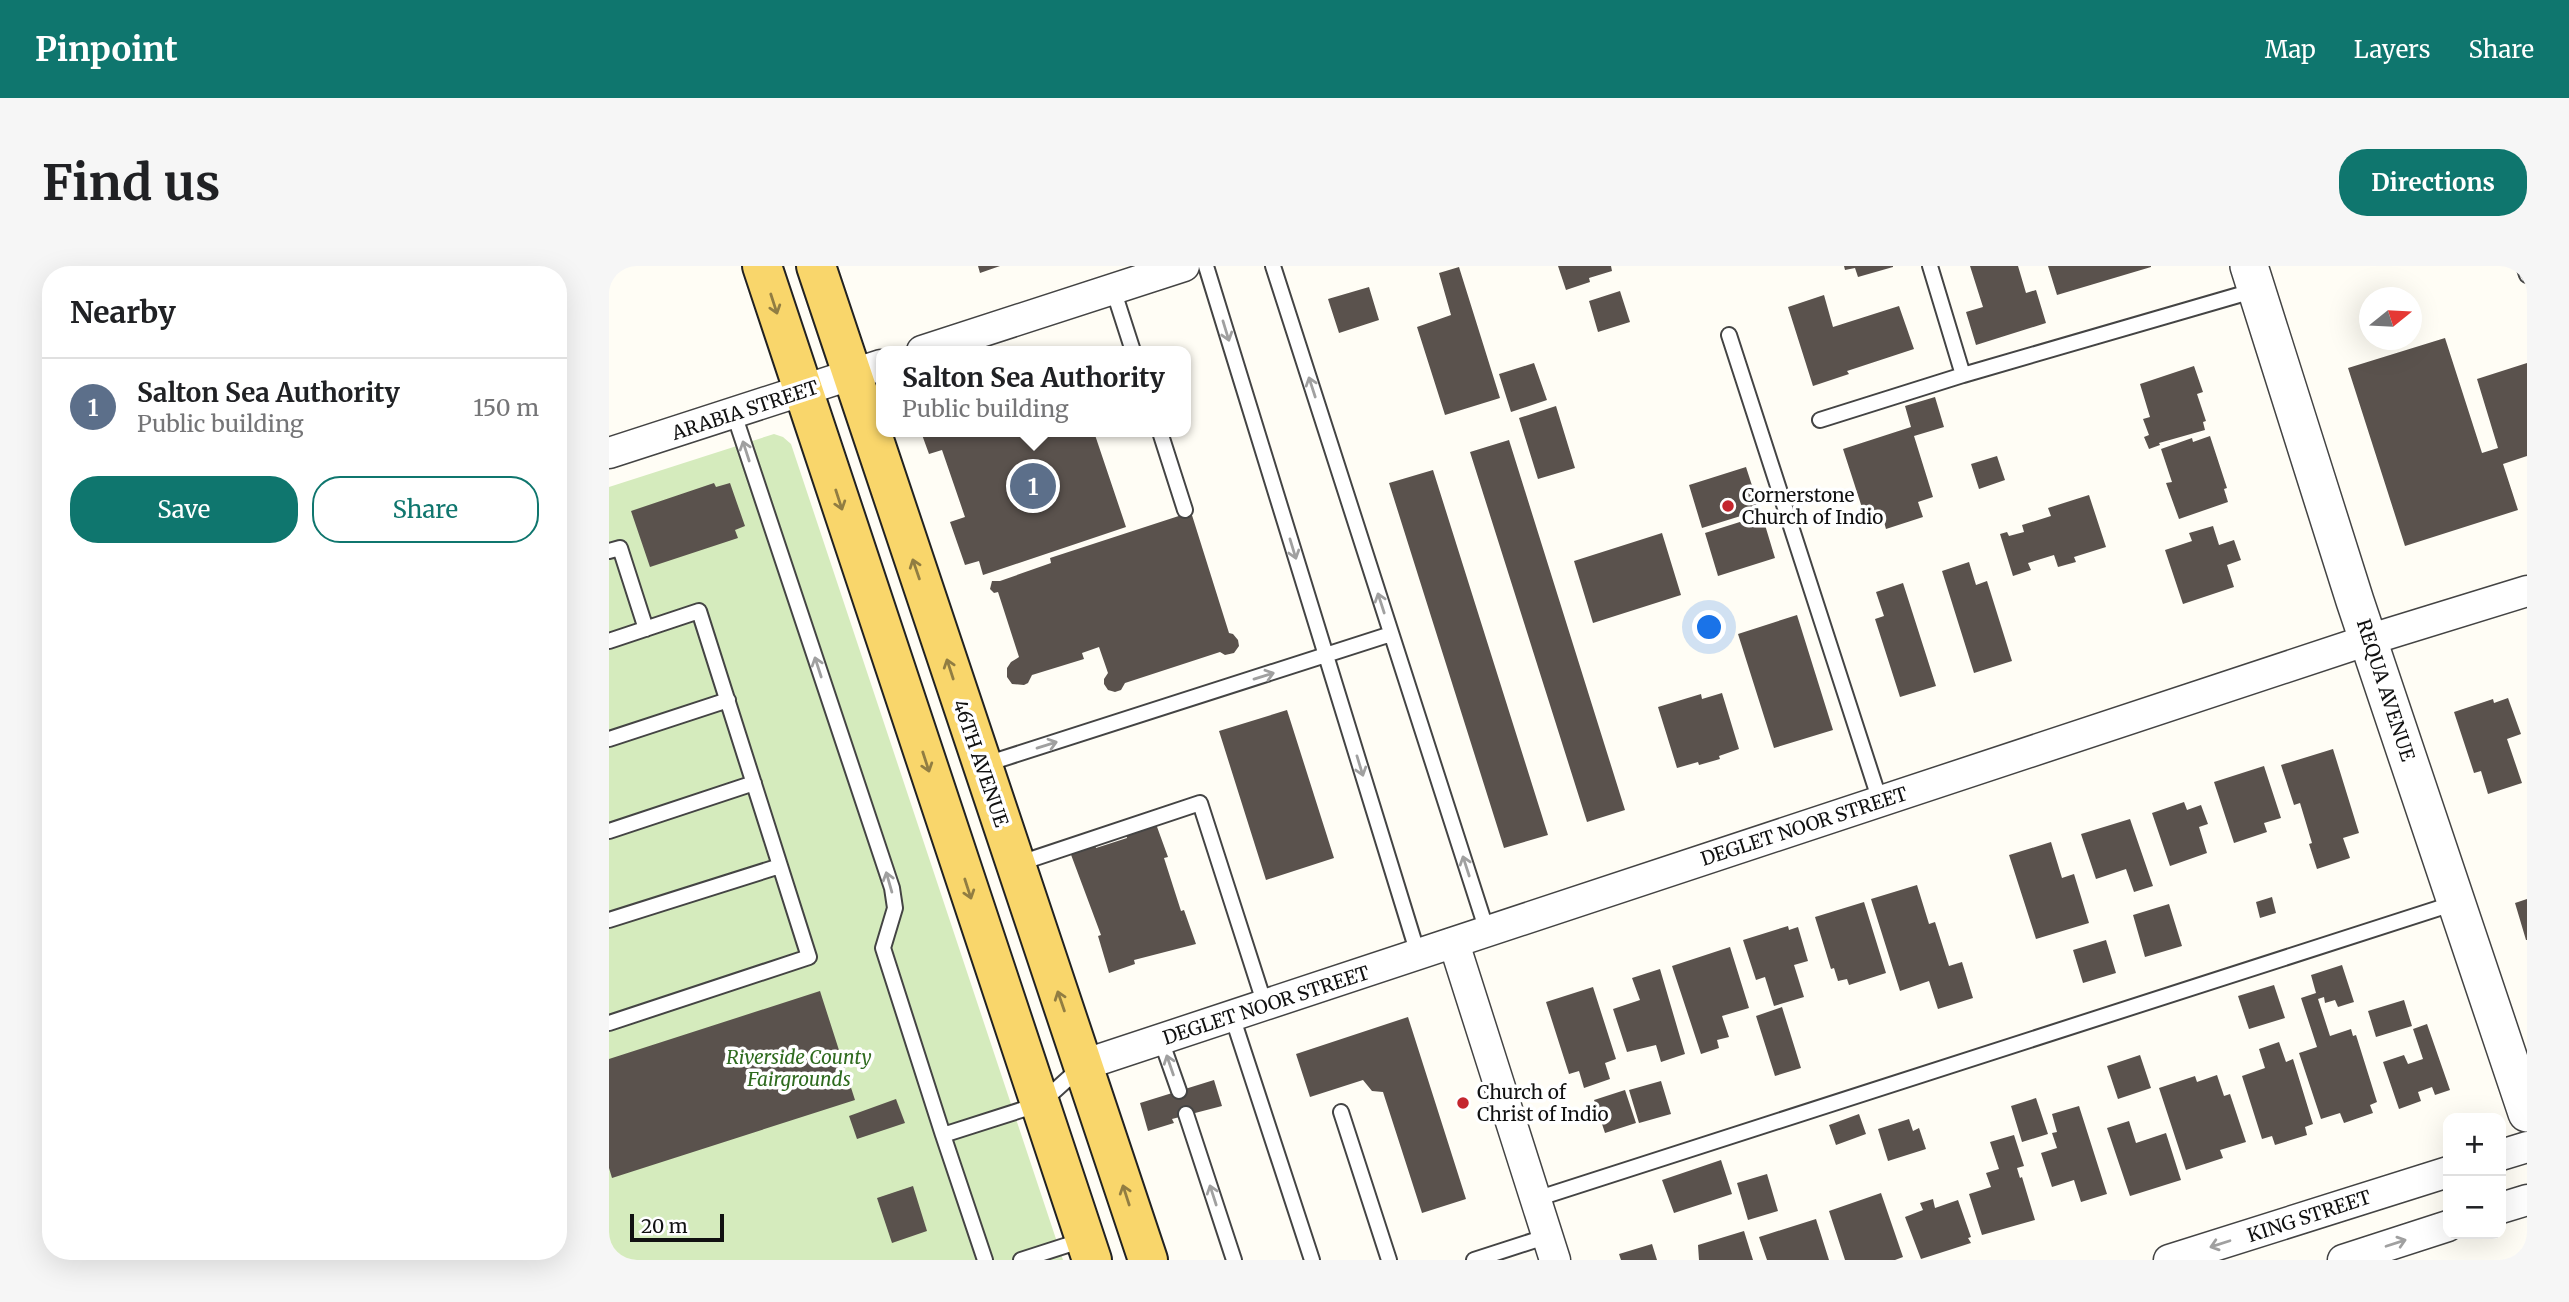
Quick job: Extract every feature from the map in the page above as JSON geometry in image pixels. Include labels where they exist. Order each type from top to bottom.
[{"type":"main road","points":[[762,266],[1088,1250]]},
{"type":"main road","name":"46TH AVENUE","points":[[816,266],[866,370],[876,404]]},
{"type":"main road","name":"46TH AVENUE","points":[[886,437],[982,765],[1147,1260]]},
{"type":"street","points":[[937,346],[1184,266]]},
{"type":"street","name":"REQUA AVENUE","points":[[2253,278],[2368,640],[2527,1113]]},
{"type":"street","name":"ARABIA STREET","points":[[609,453],[866,370]]},
{"type":"street","name":"DEGLET NOOR STREET","points":[[1083,1065],[2368,640],[2527,591]]},
{"type":"street","points":[[1454,943],[1552,1248]]},
{"type":"street","points":[[2506,1153],[2527,1147]]},
{"type":"street","name":"KING STREET","points":[[2169,1260],[2443,1174]]},
{"type":"street","points":[[2506,1206],[2527,1200]]},
{"type":"street","points":[[2343,1260],[2443,1228]]},
{"type":"lane","points":[[1206,266],[1418,954]]},
{"type":"lane","points":[[1273,266],[1487,931]]},
{"type":"lane","points":[[1930,266],[1963,374]]},
{"type":"lane","points":[[2524,266],[2527,275]]},
{"type":"lane","points":[[1821,420],[2253,278]]},
{"type":"lane","points":[[1113,289],[1131,346]]},
{"type":"lane","points":[[1729,335],[1880,801]]},
{"type":"lane","points":[[734,414],[892,888],[895,908],[883,948],[985,1260]]},
{"type":"lane","points":[[1162,437],[1185,510]]},
{"type":"lane","points":[[609,551],[620,548],[646,629]]},
{"type":"lane","points":[[609,641],[699,611],[809,957],[609,1023]]},
{"type":"lane","points":[[982,765],[1391,634]]},
{"type":"lane","points":[[609,739],[728,700]]},
{"type":"lane","points":[[609,831],[754,783]]},
{"type":"lane","points":[[1015,865],[1201,803],[1265,1005]]},
{"type":"lane","points":[[609,920],[781,866]]},
{"type":"lane","points":[[1536,1199],[2455,903]]},
{"type":"lane","points":[[1233,1016],[1312,1260]]},
{"type":"lane","points":[[1161,1040],[1178,1091]]},
{"type":"lane","points":[[943,1135],[1040,1104],[1083,1065]]},
{"type":"lane","points":[[1341,1112],[1389,1260]]},
{"type":"lane","points":[[1186,1114],[1234,1260]]},
{"type":"lane","points":[[1474,1260],[1552,1248]]},
{"type":"lane","points":[[1021,1260],[1088,1250]]},
{"type":"green space","name":"Riverside County Fairgrounds","points":[[774,434],[791,444],[1063,1260],[609,1260],[609,487]]},
{"type":"building","points":[[978,266],[1000,266],[980,273]]},
{"type":"building","points":[[1558,266],[1611,266],[1612,271],[1589,278],[1590,282],[1566,290]]},
{"type":"building","points":[[1844,266],[1893,267],[1858,277],[1855,268],[1845,270]]},
{"type":"building","points":[[1970,266],[2018,266],[2026,293],[2036,290],[2046,323],[1976,345],[1966,312],[1983,307]]},
{"type":"building","points":[[2048,266],[2151,266],[2151,267],[2057,295]]},
{"type":"building","points":[[1459,267],[1500,398],[1445,415],[1417,327],[1451,315],[1439,273]]},
{"type":"building","points":[[1369,287],[1379,320],[1339,333],[1328,299]]},
{"type":"building","points":[[1620,291],[1630,322],[1598,332],[1589,301]]},
{"type":"building","points":[[1824,295],[1833,327],[1899,306],[1914,349],[1847,371],[1849,374],[1813,386],[1788,307]]},
{"type":"building","points":[[2445,338],[2482,453],[2498,448],[2477,379],[2527,363],[2527,456],[2503,464],[2518,510],[2405,546],[2348,368],[2406,350],[2422,350],[2422,345]]},
{"type":"building","points":[[1534,363],[1547,400],[1511,412],[1499,374]]},
{"type":"building","points":[[2194,366],[2203,392],[2197,394],[2206,421],[2203,422],[2205,430],[2159,443],[2160,445],[2149,449],[2144,437],[2149,435],[2143,419],[2150,417],[2140,384]]},
{"type":"building","points":[[1935,397],[1944,427],[1914,436],[1933,497],[1918,502],[1923,517],[1886,529],[1882,515],[1866,520],[1843,449],[1911,427],[1905,406]]},
{"type":"building","points":[[1556,406],[1575,468],[1538,479],[1519,418]]},
{"type":"building","points":[[2210,436],[2227,488],[2224,489],[2228,502],[2179,519],[2166,483],[2172,482],[2161,449],[2192,438],[2193,442]]},
{"type":"building","points":[[923,437],[1096,437],[1126,527],[983,575],[979,561],[965,565],[950,522],[965,517],[942,450],[929,454]]},
{"type":"building","points":[[1509,440],[1625,810],[1587,822],[1470,452]]},
{"type":"building","points":[[1997,456],[2005,480],[1979,489],[1971,464]]},
{"type":"building","points":[[1746,467],[1760,510],[1702,528],[1689,485]]},
{"type":"building","points":[[1433,470],[1548,835],[1504,848],[1389,483]]},
{"type":"building","points":[[714,483],[716,487],[730,483],[745,526],[735,530],[738,538],[650,567],[631,511]]},
{"type":"building","points":[[2089,495],[2106,547],[2074,557],[2076,562],[2058,567],[2054,555],[2028,563],[2031,570],[2013,576],[2000,534],[2007,532],[2009,536],[2024,532],[2022,525],[2051,516],[2048,508]]},
{"type":"building","points":[[1191,512],[1229,633],[1238,640],[1239,646],[1234,653],[1225,655],[1220,652],[1125,683],[1121,690],[1115,692],[1108,690],[1104,684],[1108,673],[1099,647],[1082,653],[1084,659],[1032,675],[1024,685],[1012,684],[1007,677],[1007,668],[1019,657],[998,592],[994,593],[990,589],[992,581],[1000,581],[1051,563],[1050,558]]},
{"type":"building","points":[[1762,515],[1775,558],[1718,576],[1705,533]]},
{"type":"building","points":[[2213,526],[2219,545],[2234,540],[2241,560],[2227,565],[2234,587],[2183,604],[2165,550],[2192,541],[2189,533]]},
{"type":"building","points":[[1662,533],[1681,595],[1593,623],[1574,561]]},
{"type":"building","points":[[1969,562],[1976,585],[1987,581],[2012,661],[1974,673],[1942,571]]},
{"type":"building","points":[[1903,583],[1936,686],[1900,697],[1875,619],[1884,616],[1876,592]]},
{"type":"building","points":[[1797,615],[1833,730],[1774,748],[1738,634]]},
{"type":"building","points":[[1722,693],[1739,749],[1719,756],[1720,759],[1677,768],[1658,707],[1701,694],[1702,699]]},
{"type":"building","points":[[2508,698],[2521,734],[2507,739],[2522,783],[2488,794],[2481,771],[2474,773],[2454,712],[2493,699],[2494,703]]},
{"type":"building","points":[[1287,710],[1334,858],[1266,880],[1219,731]]},
{"type":"building","points":[[2333,749],[2359,833],[2343,838],[2350,858],[2317,869],[2300,803],[2294,805],[2281,765]]},
{"type":"building","points":[[2264,766],[2281,818],[2264,823],[2267,832],[2234,843],[2214,782]]},
{"type":"building","points":[[2184,802],[2187,810],[2201,805],[2208,824],[2199,827],[2207,853],[2170,866],[2152,813]]},
{"type":"building","points":[[2130,819],[2153,886],[2134,892],[2126,869],[2096,879],[2081,834]]},
{"type":"building","points":[[1156,824],[1168,857],[1164,858],[1181,911],[1184,910],[1196,944],[1134,960],[1135,964],[1109,973],[1098,936],[1101,935],[1070,852],[1095,843],[1096,848],[1127,838],[1126,833]]},
{"type":"building","points":[[2051,842],[2062,878],[2074,874],[2089,923],[2036,939],[2009,855]]},
{"type":"building","points":[[1917,885],[1929,924],[1935,922],[1949,966],[1962,962],[1973,998],[1938,1009],[1929,981],[1900,991],[1871,899]]},
{"type":"building","points":[[2272,897],[2276,913],[2260,918],[2256,902]]},
{"type":"building","points":[[2527,899],[2527,940],[2526,940],[2515,903]]},
{"type":"building","points":[[1864,902],[1886,973],[1849,985],[1847,979],[1838,981],[1834,968],[1831,969],[1815,917]]},
{"type":"building","points":[[2169,904],[2182,946],[2145,957],[2133,915]]},
{"type":"building","points":[[1788,926],[1789,930],[1798,927],[1808,961],[1794,965],[1804,997],[1774,1006],[1765,977],[1756,980],[1743,940]]},
{"type":"building","points":[[2106,940],[2116,973],[2083,983],[2073,950]]},
{"type":"building","points":[[1730,947],[1749,1008],[1722,1016],[1729,1037],[1717,1040],[1719,1048],[1701,1054],[1672,966]]},
{"type":"building","points":[[2342,965],[2354,1002],[2338,1007],[2335,1000],[2325,1003],[2324,997],[2318,999],[2330,1036],[2351,1029],[2353,1036],[2356,1035],[2377,1102],[2370,1105],[2373,1113],[2344,1123],[2340,1113],[2321,1119],[2299,1053],[2317,1047],[2301,998],[2316,993],[2311,975]]},
{"type":"building","points":[[1660,969],[1685,1054],[1661,1062],[1656,1045],[1627,1052],[1613,1009],[1640,1000],[1632,978]]},
{"type":"building","points":[[2274,985],[2285,1018],[2249,1029],[2238,996]]},
{"type":"building","points":[[1593,987],[1616,1059],[1605,1063],[1610,1079],[1584,1088],[1579,1071],[1569,1074],[1546,1002]]},
{"type":"building","points":[[820,991],[855,1100],[612,1178],[609,1168],[609,1059]]},
{"type":"building","points":[[2404,1000],[2412,1026],[2376,1037],[2368,1011]]},
{"type":"building","points":[[1782,1007],[1801,1068],[1775,1076],[1756,1016]]},
{"type":"building","points":[[1408,1017],[1466,1199],[1422,1213],[1383,1092],[1372,1091],[1363,1080],[1310,1097],[1296,1054]]},
{"type":"building","points":[[2427,1024],[2450,1090],[2435,1095],[2432,1087],[2418,1092],[2421,1101],[2399,1109],[2383,1062],[2404,1055],[2408,1064],[2423,1059],[2413,1029]]},
{"type":"building","points":[[2279,1042],[2286,1062],[2293,1059],[2313,1124],[2305,1127],[2307,1135],[2275,1145],[2272,1136],[2262,1139],[2242,1076],[2265,1068],[2259,1049]]},
{"type":"building","points":[[2140,1055],[2151,1088],[2118,1099],[2107,1066]]},
{"type":"building","points":[[2217,1075],[2224,1096],[2230,1094],[2246,1142],[2220,1150],[2223,1158],[2186,1170],[2159,1088],[2195,1076],[2197,1082]]},
{"type":"building","points":[[1214,1080],[1222,1106],[1172,1119],[1174,1123],[1148,1131],[1140,1103]]},
{"type":"building","points":[[1661,1081],[1671,1114],[1639,1123],[1629,1090]]},
{"type":"building","points":[[1625,1090],[1636,1123],[1605,1133],[1594,1100]]},
{"type":"building","points":[[2036,1098],[2048,1134],[2022,1142],[2011,1106]]},
{"type":"building","points":[[896,1099],[905,1123],[857,1139],[849,1116]]},
{"type":"building","points":[[2079,1106],[2107,1194],[2081,1202],[2074,1180],[2052,1187],[2041,1153],[2057,1148],[2052,1133],[2057,1132],[2052,1114]]},
{"type":"building","points":[[1859,1114],[1866,1134],[1836,1145],[1829,1125]]},
{"type":"building","points":[[1909,1119],[1913,1131],[1919,1128],[1926,1149],[1888,1161],[1878,1129]]},
{"type":"building","points":[[2129,1121],[2136,1143],[2166,1133],[2181,1180],[2130,1196],[2107,1128]]},
{"type":"building","points":[[2014,1135],[2024,1166],[2017,1168],[2035,1220],[1982,1235],[1969,1194],[1991,1187],[1986,1173],[1999,1169],[1990,1142]]},
{"type":"building","points":[[1721,1160],[1732,1194],[1674,1213],[1662,1180]]},
{"type":"building","points":[[1767,1174],[1778,1211],[1748,1220],[1737,1183]]},
{"type":"building","points":[[913,1186],[927,1231],[892,1243],[877,1198]]},
{"type":"building","points":[[1881,1193],[1903,1257],[1895,1260],[1845,1260],[1829,1211]]},
{"type":"building","points":[[1933,1199],[1935,1208],[1958,1200],[1971,1243],[1921,1259],[1905,1217],[1923,1210],[1920,1203]]},
{"type":"building","points":[[1816,1219],[1829,1260],[1767,1260],[1759,1237]]},
{"type":"building","points":[[1744,1231],[1753,1260],[1699,1260],[1698,1245]]},
{"type":"building","points":[[1652,1244],[1657,1260],[1621,1260],[1619,1254]]},
{"type":"place","name":"Salton Sea Authority","points":[[1033,486]]},
{"type":"place","name":"Cornerstone Church of Indio","points":[[1728,506]]},
{"type":"place","name":"Church of Christ of Indio","points":[[1463,1103]]}]
